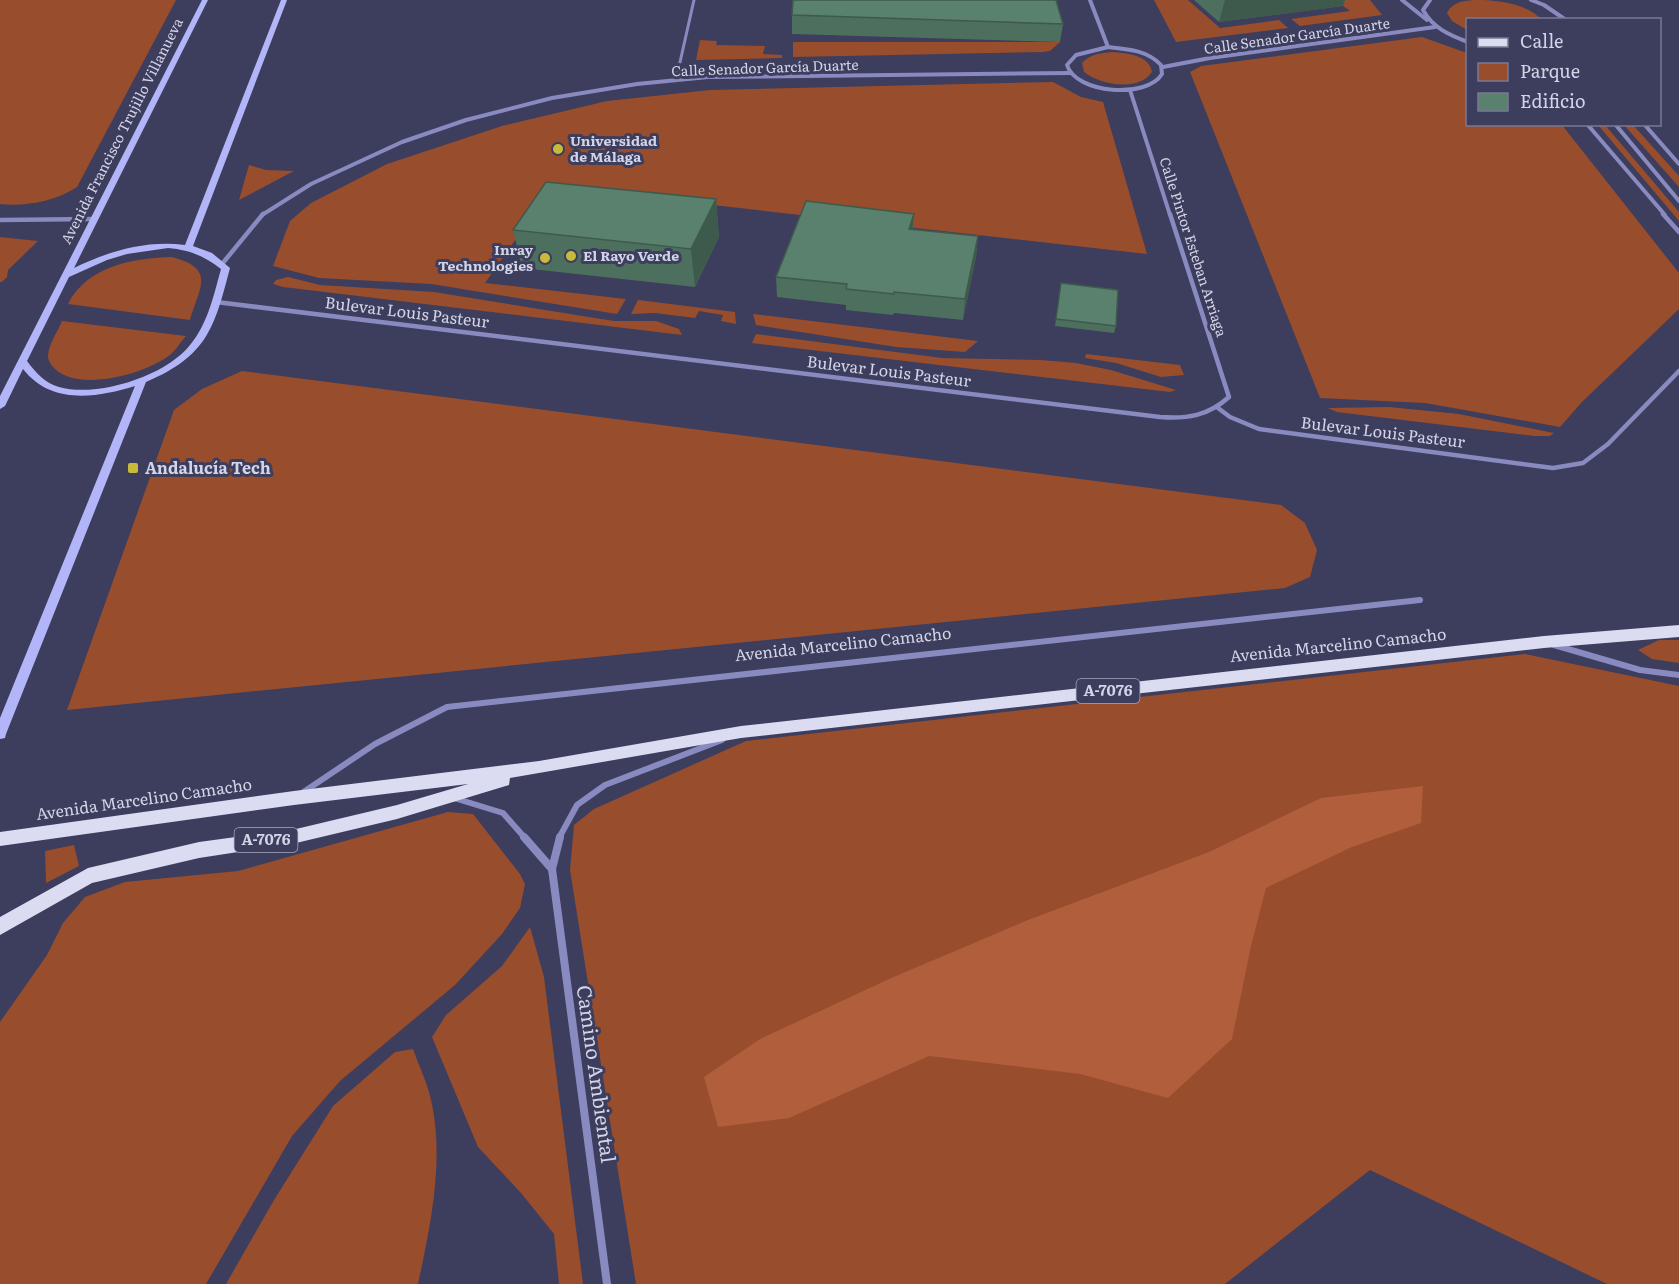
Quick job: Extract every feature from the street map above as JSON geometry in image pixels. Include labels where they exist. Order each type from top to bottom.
[{"type":"main road","name":"Avenida Marcelino Camacho","points":[[0,839],[294,798],[539,768],[741,732],[1544,642],[1679,631]]},
{"type":"main road","name":"Avenida Marcelino Camacho","points":[[0,927],[88,876],[200,850],[296,836],[451,797],[539,768]]},
{"type":"street","name":"Avenida Francisco Trujillo Villanueva","points":[[22,361],[205,0]]},
{"type":"street","points":[[189,246],[284,0]]},
{"type":"street","points":[[1090,0],[1108,47]]},
{"type":"street","points":[[1402,0],[1435,27],[1466,42]]},
{"type":"street","points":[[1427,20],[1424,10],[1430,0]]},
{"type":"street","points":[[1531,0],[1544,5],[1563,18]]},
{"type":"street","name":"Calle Senador García Duarte","points":[[1162,67],[1210,58],[1435,27]]},
{"type":"street","points":[[1108,47],[1138,51],[1149,55],[1162,67],[1164,73],[1161,79],[1154,84],[1130,90],[1116,90],[1088,84],[1071,73],[1068,66],[1069,60],[1075,54],[1085,50],[1108,47]]},
{"type":"street","name":"Calle Senador García Duarte","points":[[222,264],[264,212],[321,179],[402,142],[466,120],[552,98],[708,77],[1071,73]]},
{"type":"street","name":"Calle Pintor Esteban Arriaga","points":[[1130,90],[1229,397],[1218,408]]},
{"type":"street","points":[[1589,126],[1679,232]]},
{"type":"street","points":[[1617,126],[1679,201]]},
{"type":"street","points":[[1646,126],[1679,164]]},
{"type":"street","points":[[0,220],[94,219]]},
{"type":"street","points":[[0,406],[22,361],[40,382],[61,391],[98,392],[142,380],[175,364],[191,351],[216,302],[226,267],[203,250],[189,246],[150,247],[91,262],[65,276]]},
{"type":"street","name":"Bulevar Louis Pasteur","points":[[216,302],[1160,417],[1180,418],[1204,414],[1218,408],[1230,417],[1259,429],[1553,468],[1584,463],[1608,444],[1679,370]]},
{"type":"street","points":[[0,734],[142,380]]},
{"type":"street","name":"Avenida Marcelino Camacho","points":[[294,798],[375,744],[447,707],[1420,600]]},
{"type":"street","points":[[1544,642],[1640,670],[1679,675]]},
{"type":"street","name":"Camino Ambiental","points":[[607,1284],[552,869],[560,835],[577,806],[605,785],[741,732]]},
{"type":"street","points":[[451,797],[503,813],[552,869]]},
{"type":"lane","points":[[676,80],[694,0]]},
{"type":"green space","points":[[0,0],[176,0],[77,187],[60,196],[30,204],[0,204]]},
{"type":"green space","points":[[1154,0],[1188,0],[1220,28],[1279,20],[1288,28],[1176,42]]},
{"type":"green space","points":[[1335,0],[1370,0],[1382,15],[1300,26],[1291,19],[1350,11]]},
{"type":"green space","points":[[1467,1],[1506,2],[1528,10],[1540,18],[1466,18],[1466,29],[1452,21],[1447,13],[1453,5]]},
{"type":"green space","points":[[1422,37],[1466,53],[1466,126],[1563,126],[1679,273],[1679,309],[1582,402],[1560,427],[1425,403],[1320,398],[1190,72],[1201,66]]},
{"type":"green space","points":[[700,40],[717,41],[716,45],[765,46],[763,54],[782,55],[782,58],[696,60]]},
{"type":"green space","points":[[793,42],[1060,42],[1050,51],[1043,52],[793,57]]},
{"type":"green space","points":[[1112,52],[1142,58],[1150,66],[1152,72],[1138,82],[1119,84],[1091,77],[1084,72],[1082,63],[1085,60],[1096,54]]},
{"type":"green space","points":[[1053,82],[1081,97],[1103,102],[1147,254],[561,188],[527,223],[485,283],[626,299],[617,314],[431,284],[319,278],[273,266],[290,221],[311,203],[387,164],[502,126],[607,101],[710,90]]},
{"type":"green space","points":[[1599,126],[1606,126],[1679,212],[1679,221]]},
{"type":"green space","points":[[1625,126],[1634,126],[1679,176],[1679,187]]},
{"type":"green space","points":[[249,165],[266,170],[294,171],[239,200]]},
{"type":"green space","points":[[0,237],[38,241],[8,270],[7,277],[2,282],[0,282]]},
{"type":"green space","points":[[172,257],[195,267],[200,273],[200,288],[190,320],[68,304],[76,291],[87,281],[112,267],[142,259]]},
{"type":"green space","points":[[288,277],[320,285],[434,292],[614,321],[656,321],[679,329],[682,335],[273,284],[276,280]]},
{"type":"green space","points":[[638,300],[735,312],[736,324],[721,321],[723,315],[699,311],[695,318],[655,313],[631,314]]},
{"type":"green space","points":[[753,314],[978,341],[965,352],[896,347],[756,325]]},
{"type":"green space","points":[[62,321],[186,336],[171,354],[146,368],[112,378],[79,379],[65,375],[54,368],[48,356]]},
{"type":"green space","points":[[756,334],[942,358],[1076,363],[1111,370],[1176,390],[1170,392],[752,343]]},
{"type":"green space","points":[[1086,354],[1180,365],[1184,375],[1161,377],[1116,363],[1085,358]]},
{"type":"green space","points":[[242,371],[1281,505],[1305,523],[1317,550],[1310,577],[1285,588],[67,710],[174,410],[202,389]]},
{"type":"green space","points":[[1389,407],[1459,414],[1554,433],[1550,436],[1534,436],[1337,412],[1328,408]]},
{"type":"green space","points":[[1659,640],[1679,640],[1679,663],[1652,659],[1638,650]]},
{"type":"green space","points":[[1525,654],[1679,686],[1679,1284],[1607,1284],[1370,1170],[1225,1284],[636,1284],[570,870],[574,825],[594,809],[746,741]]},
{"type":"green space","points":[[448,812],[473,814],[520,874],[525,884],[520,908],[502,934],[455,985],[340,1081],[292,1136],[206,1284],[0,1284],[0,1022],[47,955],[63,923],[85,897],[125,882],[238,871]]},
{"type":"green space","points":[[74,845],[79,866],[46,883],[45,851]]},
{"type":"green space","points":[[530,927],[544,977],[583,1284],[559,1284],[554,1234],[521,1193],[478,1147],[432,1037],[446,1015],[502,966]]},
{"type":"green space","points":[[413,1049],[429,1092],[436,1140],[432,1213],[418,1284],[226,1284],[274,1200],[333,1106],[395,1052]]},
{"type":"shaded area","points":[[1423,786],[1421,823],[1352,847],[1266,888],[1251,946],[1232,1039],[1168,1098],[1080,1074],[929,1056],[789,1118],[718,1127],[704,1077],[760,1039],[889,979],[1028,920],[1209,852],[1321,798]]},
{"type":"building","points":[[793,0],[1056,0],[1063,24],[792,15]]},
{"type":"building","points":[[546,182],[716,199],[691,249],[513,230]]},
{"type":"building","points":[[806,201],[914,214],[909,229],[978,236],[965,299],[846,289],[847,284],[776,277]]},
{"type":"building","points":[[1061,283],[1118,290],[1116,326],[1056,319]]},
{"type":"place","name":"Universidad de Málaga","points":[[558,149]]},
{"type":"place","name":"El Rayo Verde","points":[[571,256]]},
{"type":"place","name":"Inray Technologies","points":[[545,258]]},
{"type":"place","name":"Andalucía Tech","points":[[133,468]]}]
